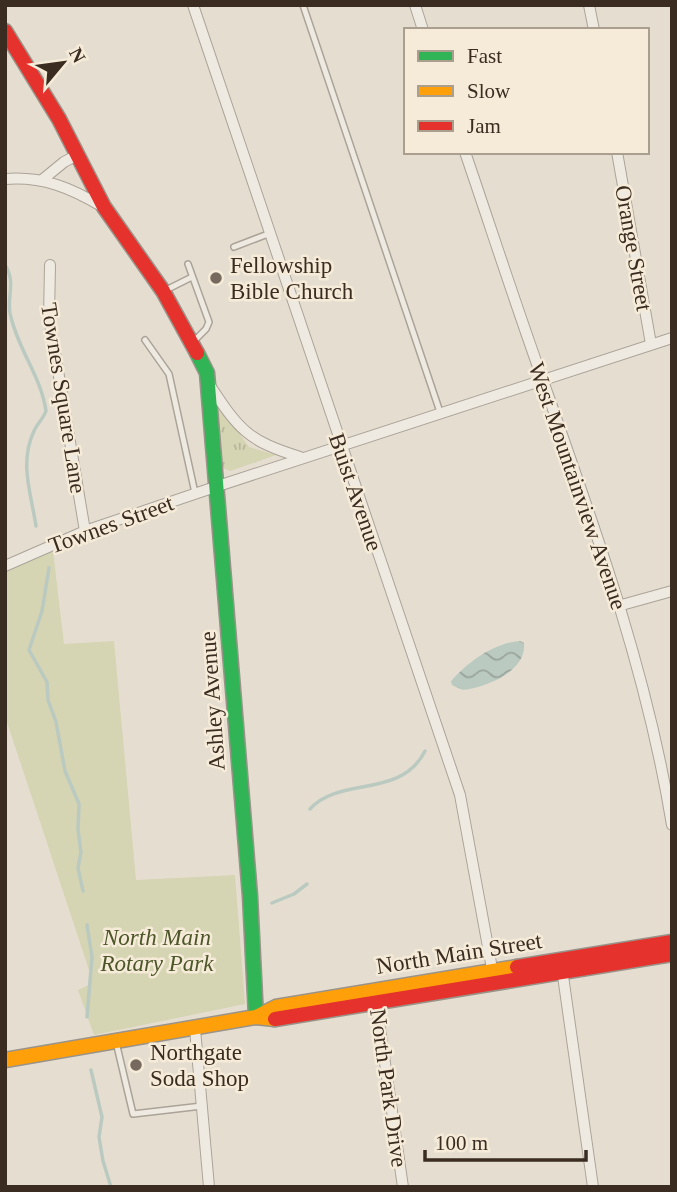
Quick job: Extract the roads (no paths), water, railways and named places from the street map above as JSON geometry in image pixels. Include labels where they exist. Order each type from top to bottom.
[{"type":"street","name":"Buist Avenue","points":[[193,5],[268,234],[460,795],[493,978]]},
{"type":"street","points":[[415,5],[422,28]]},
{"type":"street","points":[[589,5],[594,28]]},
{"type":"street","name":"Ashley Avenue","points":[[5,31],[79,154],[104,207],[163,291],[204,364],[218,486],[256,1017]]},
{"type":"street","points":[[43,180],[64,162],[79,154]]},
{"type":"street","name":"West Mountainview Avenue","points":[[466,154],[542,379],[579,478],[654,728],[672,825]]},
{"type":"street","name":"Orange Street","points":[[617,154],[651,344]]},
{"type":"street","points":[[5,179],[43,180],[66,186],[104,207]]},
{"type":"street","name":"Townes Square Lane","points":[[50,265],[49,317],[85,531]]},
{"type":"street","name":"Townes Street","points":[[5,566],[85,531],[195,493],[672,338]]},
{"type":"street","name":"Ashley Avenue","points":[[208,382],[250,436],[265,447],[300,458]]},
{"type":"street","points":[[618,606],[672,591]]},
{"type":"street","name":"North Main Street","points":[[5,1060],[256,1017],[278,1019],[375,997],[561,966],[672,942]]},
{"type":"street","name":"North Main Street","points":[[561,966],[672,954]]},
{"type":"street","points":[[561,966],[593,1187]]},
{"type":"street","name":"North Park Drive","points":[[375,997],[403,1187]]},
{"type":"street","points":[[195,1029],[209,1187]]},
{"type":"lane","points":[[303,5],[440,412]]},
{"type":"lane","points":[[234,247],[268,234]]},
{"type":"lane","points":[[188,264],[208,312],[209,322],[192,343]]},
{"type":"lane","points":[[163,291],[192,277]]},
{"type":"lane","points":[[145,340],[169,374],[195,493]]},
{"type":"lane","points":[[116,1042],[134,1114],[202,1106]]},
{"type":"water","points":[[520,641],[524,643],[519,662],[504,676],[463,690],[452,685],[451,681],[482,654],[501,645]]},
{"type":"waterway","points":[[5,265],[11,283],[9,307],[13,326],[39,386],[46,411],[34,431],[27,455],[36,526]]},
{"type":"waterway","points":[[49,568],[42,611],[29,650],[47,682],[48,700],[56,722],[65,771],[79,804],[81,852],[78,868],[83,891]]},
{"type":"waterway","points":[[310,809],[337,793],[401,776],[414,766],[425,751]]},
{"type":"waterway","points":[[272,903],[294,894],[307,884]]},
{"type":"waterway","points":[[87,925],[92,957],[87,1017]]},
{"type":"waterway","points":[[91,1070],[102,1117],[99,1137],[103,1161],[111,1187]]},
{"type":"place","name":"Fellowship Bible Church","points":[[216,278]]},
{"type":"place","name":"Northgate Soda Shop","points":[[136,1065]]},
{"type":"park label","name":"North Main Rotary Park","points":[[157,950]]}]
